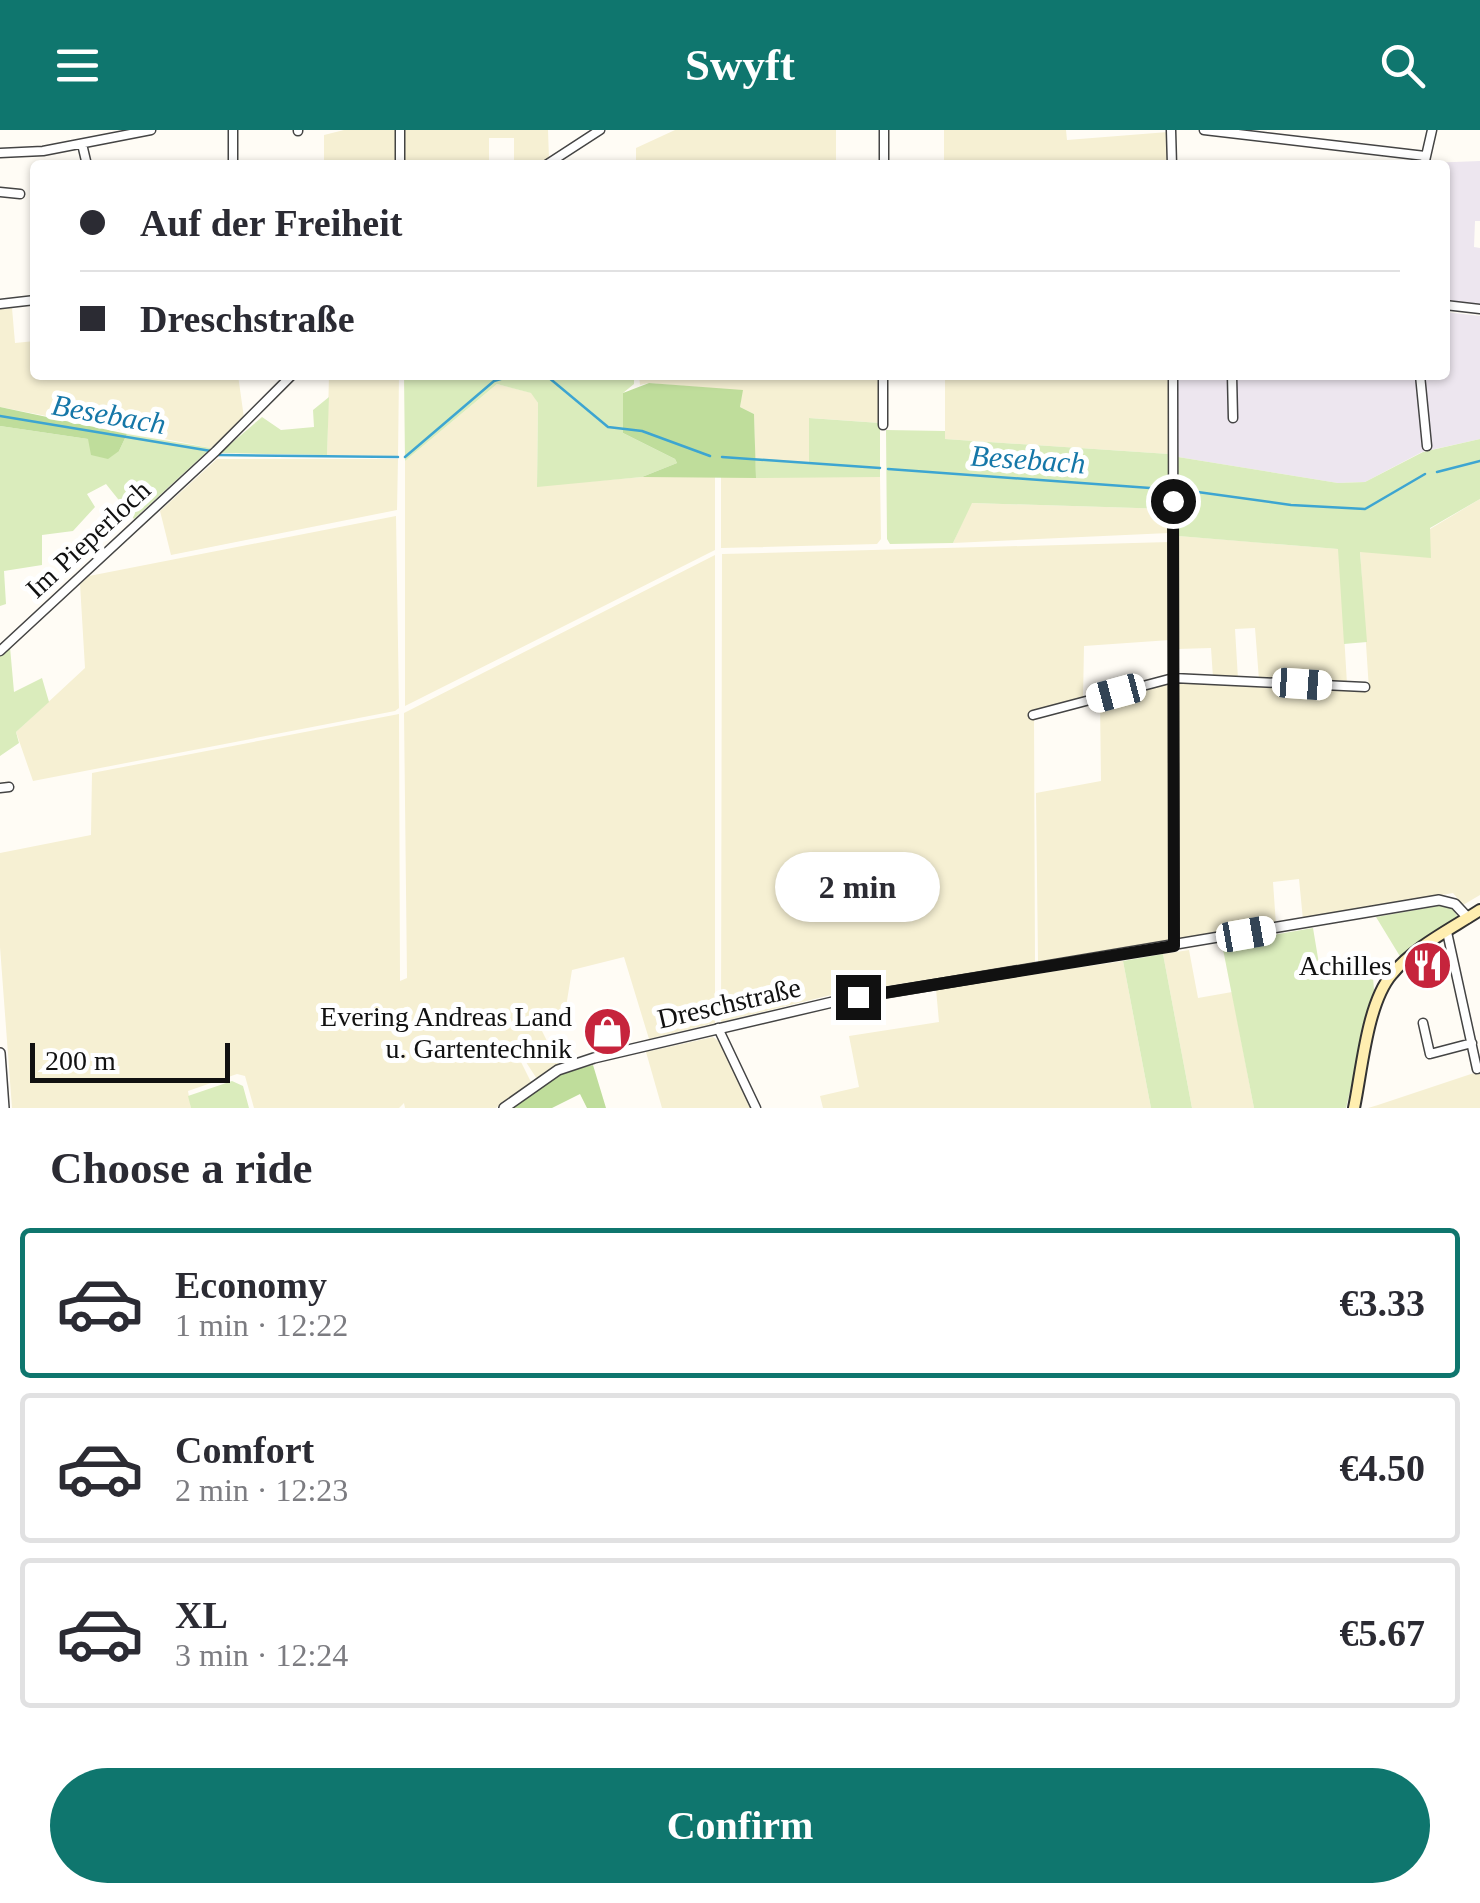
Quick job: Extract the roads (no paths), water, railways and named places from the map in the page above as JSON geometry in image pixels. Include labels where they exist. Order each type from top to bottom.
[{"type":"main road","points":[[1354,1108],[1376,1007],[1385,984],[1398,967],[1480,910]]},
{"type":"street","points":[[0,153],[43,152],[151,130]]},
{"type":"street","points":[[233,130],[233,160]]},
{"type":"street","points":[[400,130],[400,160]]},
{"type":"street","points":[[554,160],[600,130]]},
{"type":"street","points":[[884,130],[884,160]]},
{"type":"street","points":[[1171,130],[1172,160]]},
{"type":"street","points":[[1204,130],[1425,160],[1432,130]]},
{"type":"street","points":[[1313,143],[1314,130]]},
{"type":"street","points":[[82,144],[86,160]]},
{"type":"street","points":[[0,192],[20,194]]},
{"type":"street","points":[[0,304],[30,301]]},
{"type":"street","points":[[1450,306],[1480,310]]},
{"type":"street","name":"Im Pieperloch","points":[[0,651],[287,380]]},
{"type":"street","points":[[883,380],[883,425]]},
{"type":"street","points":[[1173,380],[1174,946]]},
{"type":"street","points":[[1232,380],[1232,418]]},
{"type":"street","points":[[1420,380],[1427,446]]},
{"type":"street","points":[[1034,715],[1173,678],[1365,687]]},
{"type":"street","name":"Dreschstraße","points":[[504,1108],[558,1070],[837,1000],[1036,970],[1439,900],[1456,904],[1468,918]]},
{"type":"street","points":[[1447,932],[1478,1069]]},
{"type":"street","points":[[1423,1024],[1430,1054],[1472,1043]]},
{"type":"street","points":[[718,1028],[756,1108]]},
{"type":"street","points":[[0,1053],[4,1108]]},
{"type":"waterway","name":"Besebach","points":[[405,457],[497,380]]},
{"type":"waterway","name":"Besebach","points":[[552,380],[608,427],[642,431],[710,456]]},
{"type":"waterway","name":"Besebach","points":[[0,416],[211,451]]},
{"type":"waterway","name":"Besebach","points":[[218,455],[398,457]]},
{"type":"waterway","name":"Besebach","points":[[722,457],[880,468]]},
{"type":"waterway","name":"Besebach","points":[[1437,472],[1480,461]]},
{"type":"waterway","name":"Besebach","points":[[888,469],[1164,489]]},
{"type":"waterway","name":"Besebach","points":[[1183,490],[1291,505],[1365,509],[1425,474]]},
{"type":"place","name":"Achilles","points":[[1427,965]]},
{"type":"place","name":"Evering Andreas Land u. Gartentechnik","points":[[607,1032]]}]
